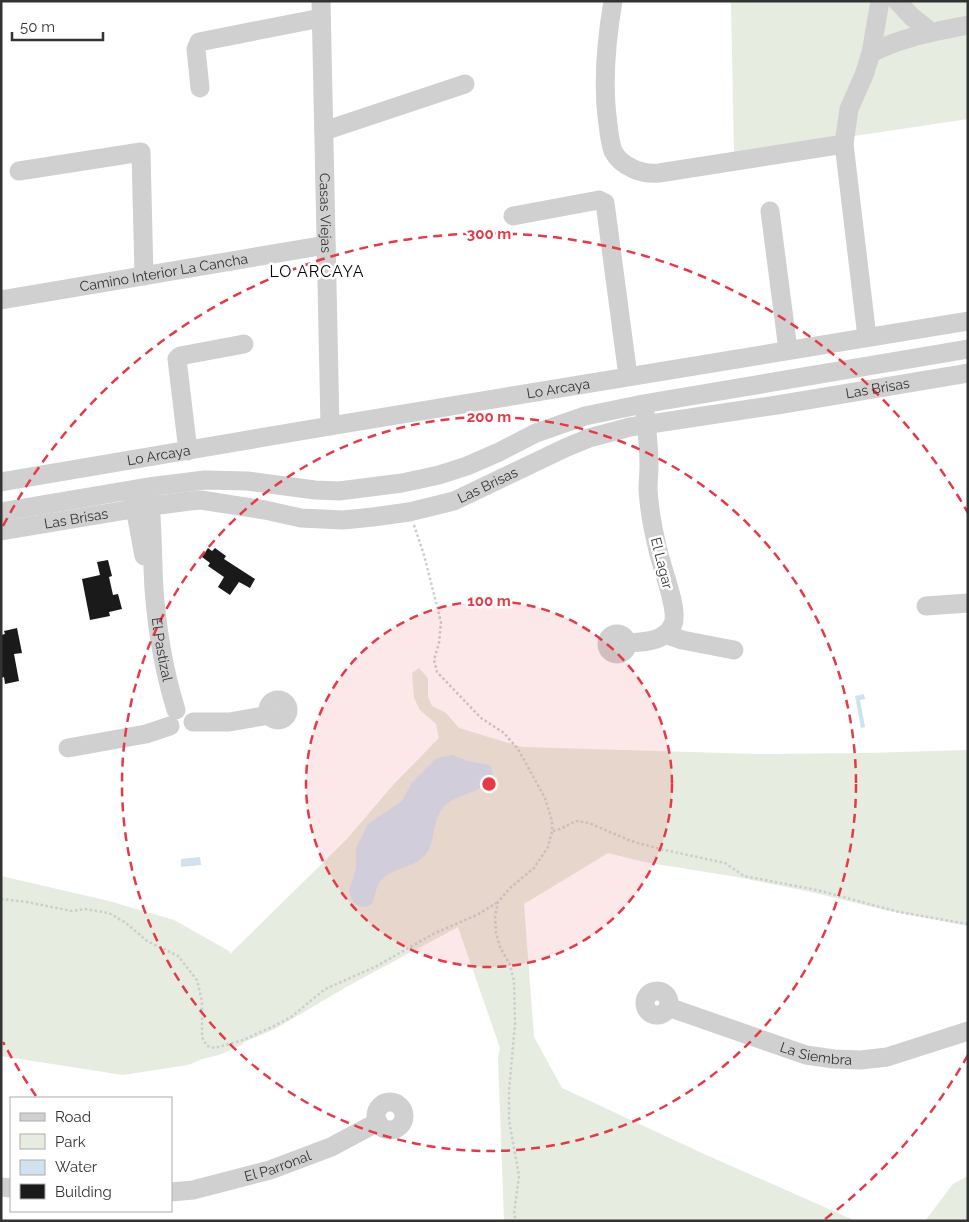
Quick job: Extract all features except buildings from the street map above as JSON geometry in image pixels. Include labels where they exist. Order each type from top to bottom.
[{"type":"street","points":[[613,1],[605,66],[607,111],[611,144],[614,152],[627,165],[648,174],[659,174],[844,144]]},
{"type":"street","points":[[866,337],[844,144],[849,109],[864,75],[871,53],[880,1]]},
{"type":"street","points":[[897,1],[912,18],[931,32]]},
{"type":"street","points":[[200,88],[196,49],[199,42],[321,10]]},
{"type":"street","name":"Casas Viejas","points":[[321,10],[330,426]]},
{"type":"street","points":[[871,53],[894,42],[968,25]]},
{"type":"street","points":[[324,131],[465,84]]},
{"type":"street","points":[[19,171],[141,152],[144,276]]},
{"type":"street","points":[[513,216],[598,200],[605,203],[628,376]]},
{"type":"street","points":[[770,211],[788,350]]},
{"type":"street","name":"Camino Interior La Cancha","points":[[1,300],[326,245]]},
{"type":"street","name":"Lo Arcaya","points":[[1,482],[628,376],[968,321]]},
{"type":"street","points":[[188,451],[177,359],[180,356],[244,344]]},
{"type":"street","name":"Las Brisas","points":[[1,531],[141,498],[205,480],[247,481],[315,490],[347,491],[402,483],[439,475],[467,466],[536,433],[585,416],[624,407],[968,349]]},
{"type":"street","name":"Las Brisas","points":[[1,512],[141,498],[201,500],[301,518],[342,520],[373,518],[409,512],[454,501],[564,448],[589,438],[638,426],[777,406],[968,373]]},
{"type":"street","points":[[638,426],[643,404]]},
{"type":"street","points":[[624,407],[638,426]]},
{"type":"street","name":"El Lagar","points":[[638,426],[649,468],[648,488],[657,547],[675,609],[673,624],[665,634]]},
{"type":"street","points":[[402,483],[409,512]]},
{"type":"street","points":[[369,488],[373,518]]},
{"type":"street","name":"El Pastizal","points":[[141,498],[173,718]]},
{"type":"street","points":[[926,606],[968,604]]},
{"type":"street","points":[[627,643],[652,641],[665,634],[682,640],[734,650]]},
{"type":"street","points":[[68,748],[146,734],[173,718],[183,709],[189,712],[193,722],[229,722],[270,714]]},
{"type":"street","name":"La Siembra","points":[[668,1007],[806,1054],[834,1059],[861,1060],[887,1056],[968,1031]]},
{"type":"street","name":"El Parronal","points":[[172,1192],[193,1190],[270,1170],[330,1147],[378,1122]]},
{"type":"path","points":[[1,899],[72,911],[85,910],[109,913],[126,923],[147,941],[178,956],[198,980],[202,1002],[202,1038],[207,1046],[215,1048],[244,1040],[274,1026],[291,1017],[325,990],[375,967],[435,933],[477,914],[498,902],[510,888],[534,868],[548,847],[552,831],[552,821],[545,798],[518,749],[504,733],[481,718],[437,672],[434,660],[439,643],[441,622],[424,555],[409,512]]},
{"type":"path","points":[[552,831],[560,830],[576,821],[589,823],[631,841],[725,863],[744,876],[817,890],[900,912],[968,924]]},
{"type":"path","points":[[498,902],[496,934],[500,948],[510,965],[514,981],[515,1024],[509,1091],[509,1120],[519,1176],[514,1214],[516,1221]]},
{"type":"green space","points":[[731,1],[968,1],[968,119],[734,154]]},
{"type":"green space","points":[[419,668],[428,678],[428,697],[432,706],[446,713],[459,728],[522,747],[757,754],[968,750],[968,926],[885,910],[811,892],[737,877],[644,862],[608,853],[524,904],[534,1037],[562,1088],[704,1154],[856,1221],[504,1221],[498,1058],[500,1048],[458,927],[348,986],[275,1029],[219,1055],[188,1065],[123,1075],[1,1056],[1,876],[109,901],[174,920],[229,951],[230,954],[347,839],[394,784],[439,738],[436,724],[420,710],[414,698],[412,673]]},
{"type":"green space","points":[[968,1176],[968,1221],[925,1221],[953,1184]]},
{"type":"water","points":[[864,694],[865,699],[860,700],[865,727],[861,728],[855,696]]},
{"type":"water","points":[[452,755],[468,761],[490,765],[493,774],[490,780],[479,789],[447,804],[441,810],[431,844],[424,856],[381,880],[371,905],[365,907],[358,906],[352,900],[349,890],[356,869],[356,848],[368,824],[402,801],[411,784],[437,758]]},
{"type":"water","points":[[200,857],[201,865],[181,867],[181,859]]},
{"type":"district","name":"LO ARCAYA","points":[[317,271]]}]
